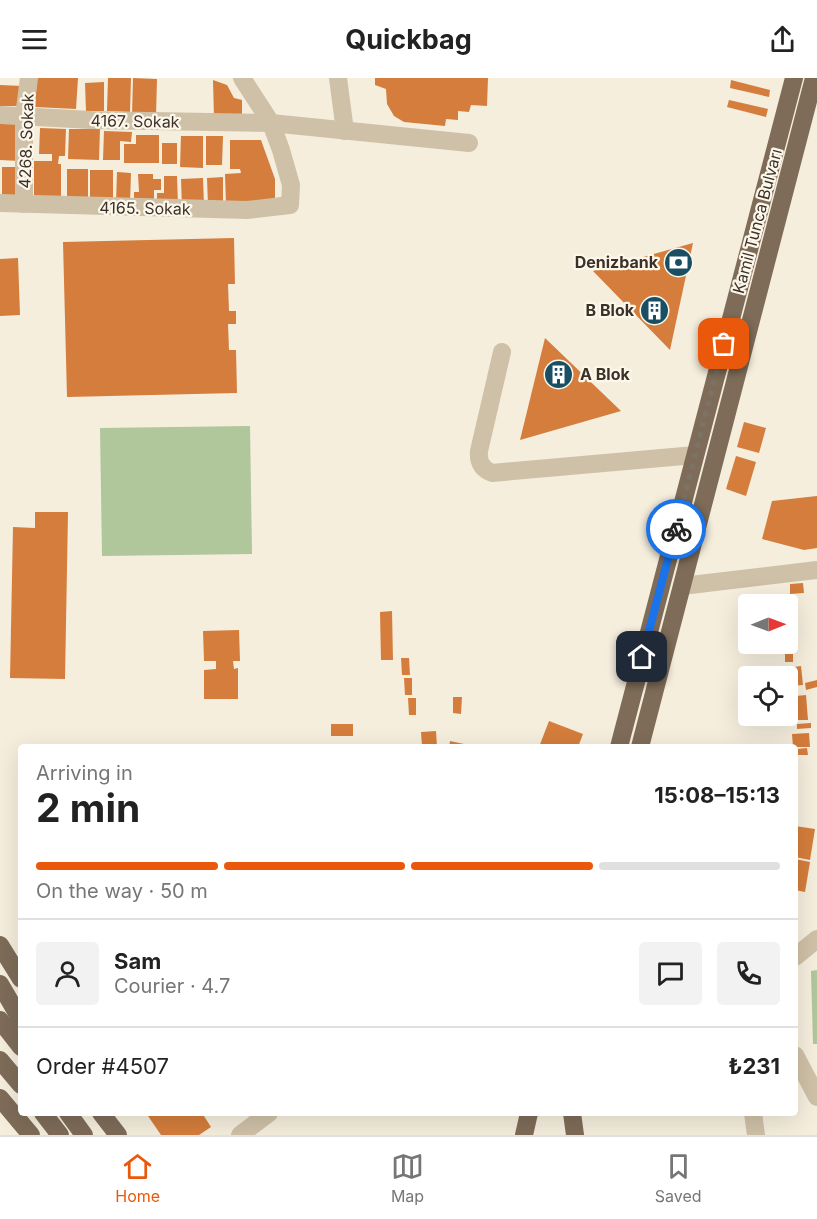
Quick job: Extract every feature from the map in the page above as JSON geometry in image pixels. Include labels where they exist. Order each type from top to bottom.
[{"type":"main road","name":"Kamil Tunca Bulvarı","points":[[620,744],[794,78]]},
{"type":"main road","name":"Kamil Tunca Bulvarı","points":[[641,744],[814,78]]},
{"type":"main road","points":[[0,945],[18,974]]},
{"type":"main road","points":[[0,984],[18,1014]]},
{"type":"main road","points":[[0,993],[18,1015]]},
{"type":"main road","points":[[0,1020],[18,1043]]},
{"type":"main road","points":[[0,1060],[18,1081]]},
{"type":"main road","points":[[0,1098],[31,1135]]},
{"type":"main road","points":[[45,1116],[60,1135]]},
{"type":"main road","points":[[70,1116],[84,1135]]},
{"type":"main road","points":[[92,1116],[112,1133]]},
{"type":"main road","points":[[104,1116],[112,1133]]},
{"type":"main road","points":[[524,1135],[528,1116]]},
{"type":"main road","points":[[572,1116],[575,1135]]},
{"type":"street","name":"4268. Sokak","points":[[24,204],[24,116],[29,78]]},
{"type":"street","points":[[242,78],[271,123]]},
{"type":"street","points":[[338,78],[345,131]]},
{"type":"street","name":"4167. Sokak","points":[[0,115],[91,120],[271,123],[469,143]]},
{"type":"street","name":"4165. Sokak","points":[[0,203],[247,210],[290,205],[291,185],[271,123]]},
{"type":"street","points":[[502,352],[478,451],[479,461],[486,471],[492,473],[695,455]]},
{"type":"street","points":[[682,586],[817,570]]},
{"type":"street","points":[[798,955],[817,939]]},
{"type":"street","points":[[798,1061],[817,1097]]},
{"type":"street","points":[[240,1135],[265,1116]]},
{"type":"street","points":[[753,1116],[756,1135]]},
{"type":"green space","points":[[250,426],[252,554],[102,556],[100,428]]},
{"type":"green space","points":[[817,970],[817,1044],[813,1044],[811,971]]},
{"type":"building","points":[[37,78],[78,78],[76,109],[35,107]]},
{"type":"building","points":[[108,78],[131,78],[130,112],[107,111]]},
{"type":"building","points":[[133,78],[157,79],[156,116],[132,115]]},
{"type":"building","points":[[375,78],[488,78],[487,106],[471,105],[469,112],[458,111],[458,120],[446,119],[445,126],[404,122],[394,116],[387,104],[386,89],[375,85]]},
{"type":"building","points":[[213,80],[227,85],[234,98],[242,100],[242,118],[214,118]]},
{"type":"building","points":[[731,80],[770,90],[769,97],[730,88]]},
{"type":"building","points":[[104,82],[104,111],[86,111],[85,83]]},
{"type":"building","points":[[0,85],[23,86],[22,106],[0,106]]},
{"type":"building","points":[[729,100],[768,109],[766,117],[727,107]]},
{"type":"building","points":[[0,123],[20,123],[20,161],[0,160]]},
{"type":"building","points":[[40,128],[66,129],[65,156],[59,156],[58,164],[61,164],[61,196],[34,196],[34,161],[52,161],[52,154],[39,154]]},
{"type":"building","points":[[69,129],[100,129],[99,160],[68,159]]},
{"type":"building","points":[[104,131],[132,132],[131,142],[120,141],[120,160],[103,160]]},
{"type":"building","points":[[136,135],[159,135],[159,163],[124,163],[124,144],[136,144]]},
{"type":"building","points":[[181,136],[203,136],[203,168],[180,167]]},
{"type":"building","points":[[206,136],[223,136],[222,165],[206,165]]},
{"type":"building","points":[[230,140],[261,140],[275,179],[275,203],[226,204],[225,174],[241,173],[240,169],[230,169]]},
{"type":"building","points":[[162,143],[177,143],[177,164],[162,164]]},
{"type":"building","points":[[2,167],[23,167],[23,197],[2,196]]},
{"type":"building","points":[[67,169],[88,169],[88,198],[67,197]]},
{"type":"building","points":[[90,170],[113,170],[113,203],[90,203]]},
{"type":"building","points":[[117,172],[131,173],[130,203],[116,203]]},
{"type":"building","points":[[138,174],[153,174],[153,179],[161,179],[161,190],[154,190],[154,205],[134,206],[134,192],[139,192]]},
{"type":"building","points":[[164,176],[177,176],[178,205],[157,205],[157,193],[164,193]]},
{"type":"building","points":[[223,177],[223,205],[208,205],[207,178]]},
{"type":"building","points":[[203,178],[204,206],[182,207],[181,179]]},
{"type":"building","points":[[234,238],[235,284],[228,284],[229,311],[236,311],[236,324],[228,324],[229,350],[236,350],[237,393],[67,397],[63,242]]},
{"type":"building","name":"B Blok","points":[[693,243],[670,350],[593,271]]},
{"type":"building","points":[[18,258],[20,315],[0,316],[0,259]]},
{"type":"building","name":"A Blok","points":[[545,338],[621,411],[520,440]]},
{"type":"building","points":[[744,422],[766,428],[759,453],[737,447]]},
{"type":"building","points":[[736,456],[756,462],[746,496],[726,489]]},
{"type":"building","points":[[817,496],[817,548],[804,550],[762,539],[772,501]]},
{"type":"building","points":[[35,512],[68,512],[65,679],[10,678],[13,527],[35,528]]},
{"type":"building","points":[[803,583],[804,593],[790,594],[790,584]]},
{"type":"building","points":[[392,611],[393,660],[381,660],[380,612]]},
{"type":"building","points":[[239,630],[240,661],[233,661],[234,669],[238,668],[238,699],[204,699],[204,670],[216,669],[216,661],[204,661],[203,631]]},
{"type":"building","points":[[785,654],[793,654],[793,662],[785,662]]},
{"type":"building","points":[[401,658],[409,658],[410,675],[402,675]]},
{"type":"building","points":[[798,666],[801,666],[803,685],[798,685]]},
{"type":"building","points":[[404,678],[412,678],[412,695],[405,695]]},
{"type":"building","points":[[817,680],[817,687],[806,690],[805,683]]},
{"type":"building","points":[[806,695],[808,720],[798,720],[798,696]]},
{"type":"building","points":[[453,697],[462,697],[461,714],[453,713]]},
{"type":"building","points":[[408,698],[416,698],[416,715],[409,715]]},
{"type":"building","points":[[549,721],[583,734],[579,744],[540,744]]},
{"type":"building","points":[[811,723],[811,728],[797,729],[798,724]]},
{"type":"building","points":[[331,724],[353,724],[353,736],[331,736]]},
{"type":"building","points":[[436,731],[437,744],[422,744],[421,732]]},
{"type":"building","points":[[809,733],[810,747],[798,747],[798,744],[793,744],[792,734]]},
{"type":"building","points":[[807,748],[808,755],[798,755],[798,749]]},
{"type":"building","points":[[798,826],[815,829],[810,860],[798,858]]},
{"type":"building","points":[[798,860],[810,862],[805,892],[798,891]]},
{"type":"building","points":[[148,1116],[204,1116],[211,1127],[199,1135],[161,1135]]},
{"type":"way so far","points":[[676,529],[724,344]]},
{"type":"place","name":"Denizbank","points":[[679,262]]},
{"type":"place","name":"B Blok","points":[[655,310]]},
{"type":"place","name":"A Blok","points":[[559,374]]},
{"type":"route","points":[[642,657],[676,529]]}]
